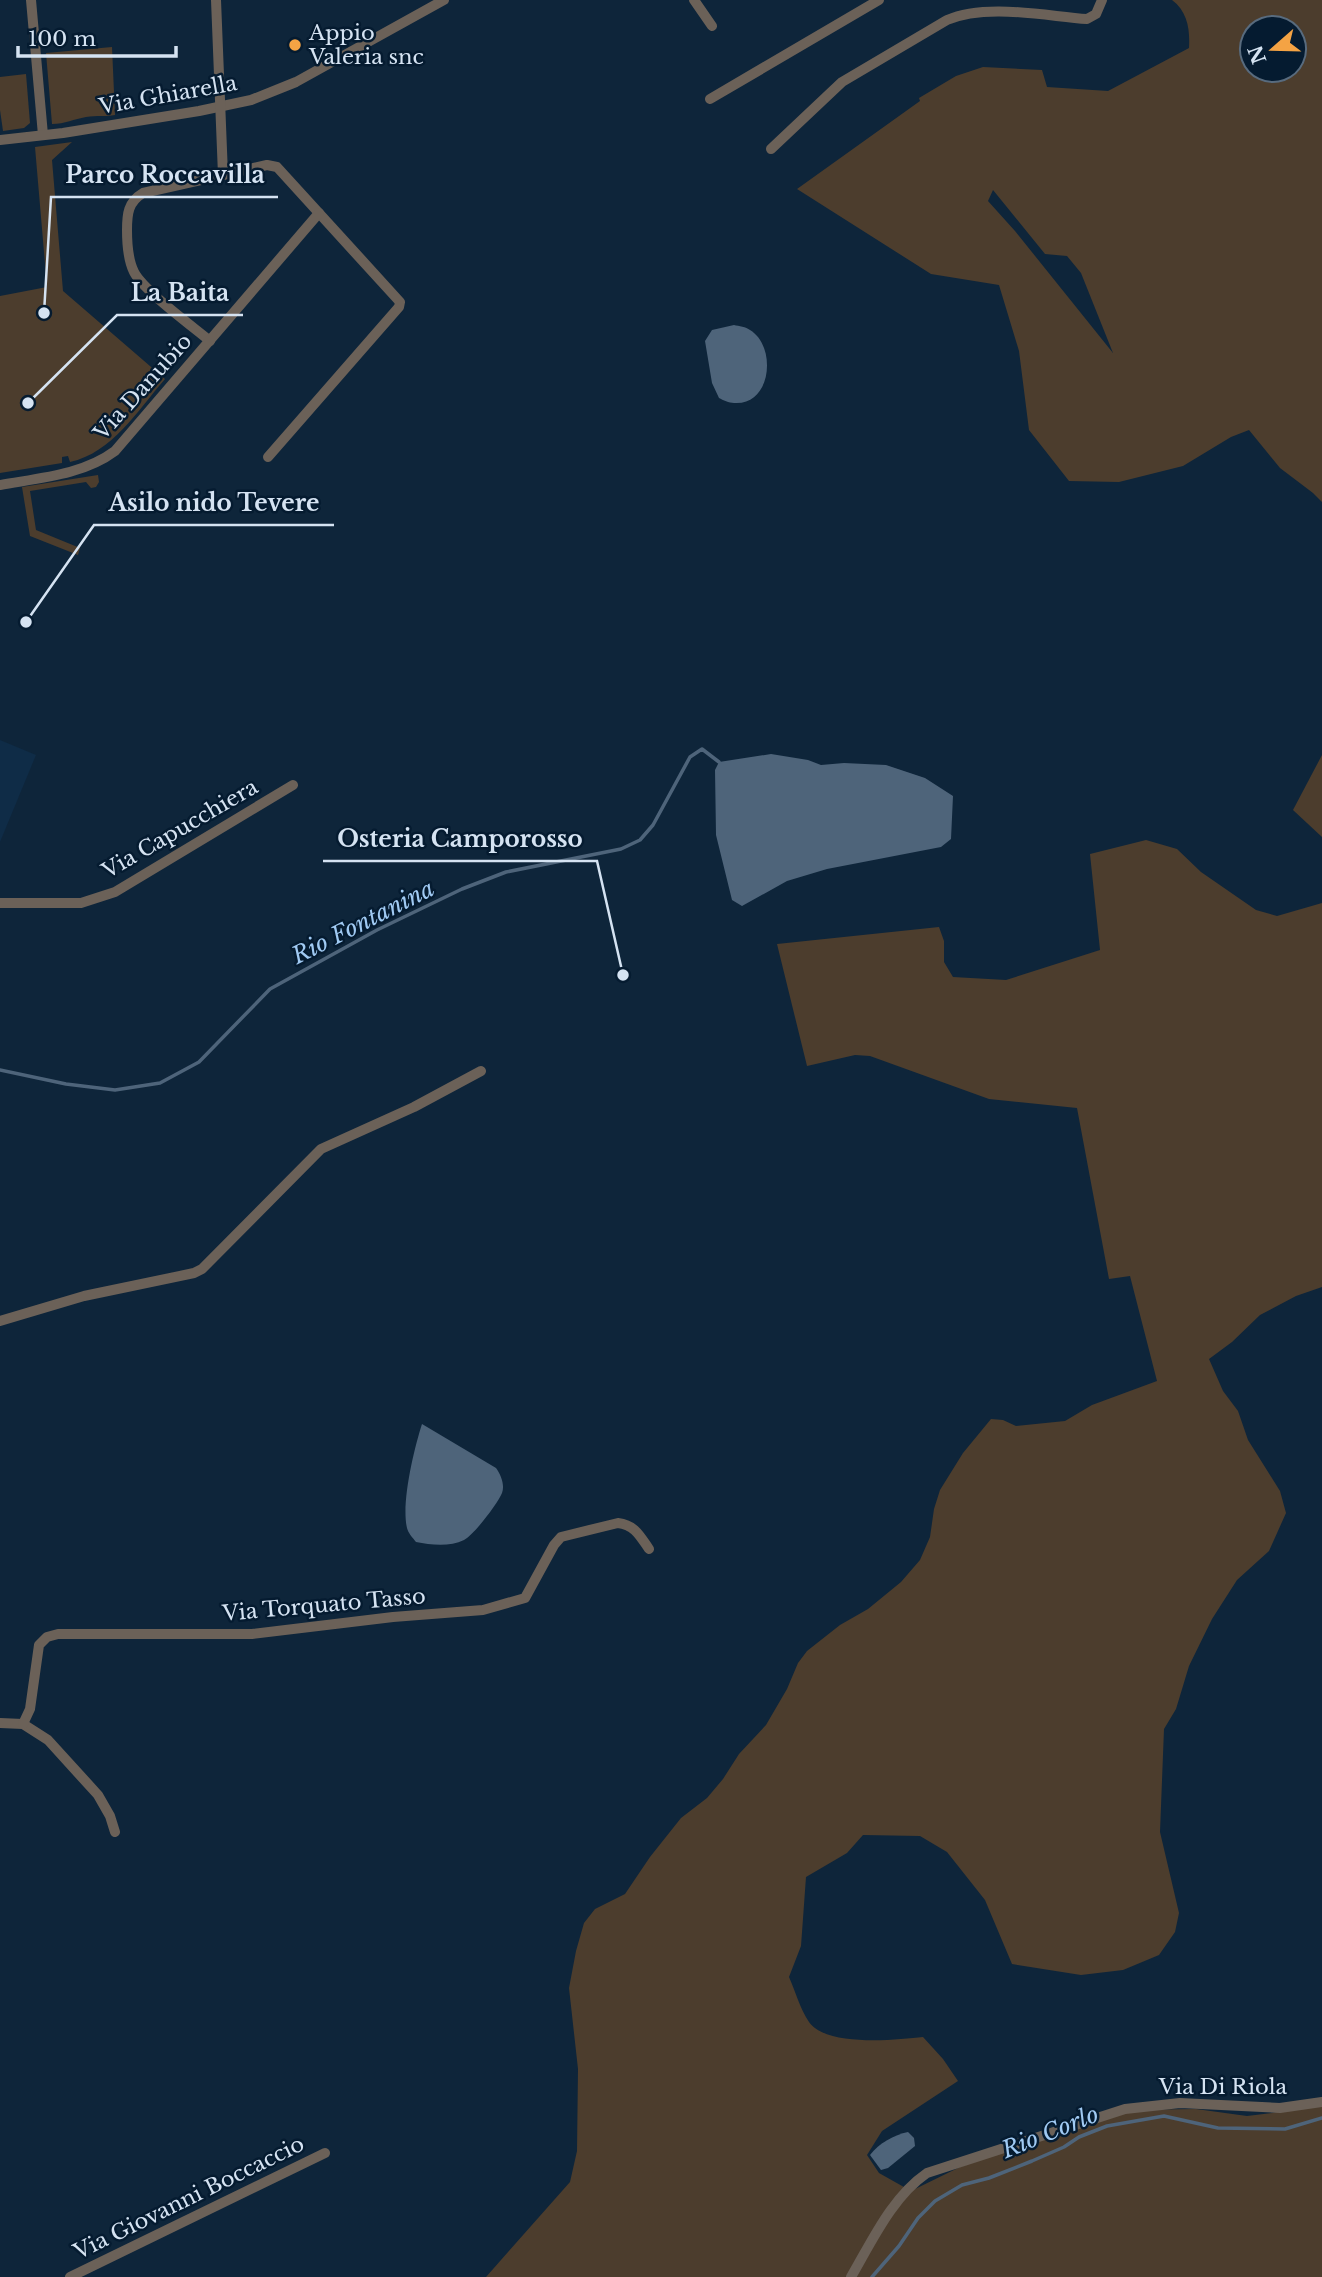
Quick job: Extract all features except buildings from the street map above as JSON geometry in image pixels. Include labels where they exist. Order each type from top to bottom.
[{"type":"street","points":[[31,0],[44,135]]},
{"type":"street","points":[[216,0],[223,175]]},
{"type":"street","name":"Via Ghiarella","points":[[0,140],[220,108],[269,94],[296,82],[444,0]]},
{"type":"street","points":[[694,0],[712,26]]},
{"type":"street","points":[[710,99],[879,0]]},
{"type":"street","points":[[771,149],[842,82],[947,20],[959,15],[991,12],[1087,19],[1096,14],[1102,0]]},
{"type":"street","name":"Via Danubio","points":[[0,485],[81,469],[105,459],[115,451],[210,341],[319,213],[282,172],[272,165],[143,193],[132,201],[128,212],[129,257],[139,280],[210,341]]},
{"type":"street","points":[[268,457],[400,302],[319,213]]},
{"type":"street","name":"Via Capucchiera","points":[[0,903],[81,903],[115,892],[293,785]]},
{"type":"street","points":[[0,1321],[58,1302],[194,1273],[202,1269],[321,1149],[414,1107],[481,1071]]},
{"type":"street","name":"Via Torquato Tasso","points":[[23,1724],[30,1709],[39,1645],[47,1637],[70,1634],[252,1634],[483,1609],[525,1598],[561,1537],[618,1523],[627,1524],[635,1529],[649,1549]]},
{"type":"street","points":[[0,1723],[23,1724],[48,1740],[93,1788],[110,1816],[115,1832]]},
{"type":"street","name":"Via Di Riola","points":[[851,2277],[887,2217],[912,2183],[927,2173],[1125,2109],[1181,2103],[1280,2108],[1322,2102]]},
{"type":"street","name":"Via Giovanni Boccaccio","points":[[70,2277],[325,2153]]},
{"type":"shaded area","points":[[1172,0],[1322,0],[1322,502],[1280,468],[1249,430],[1231,437],[1183,466],[1119,482],[1069,481],[1029,430],[1019,351],[999,285],[931,274],[797,189],[920,101],[919,98],[956,76],[983,67],[1042,70],[1047,87],[1108,91],[1189,48],[1187,22],[1182,10]],"holes":[[[993,190],[1045,254],[1067,256],[1081,273],[1113,353],[988,201]]]},
{"type":"shaded area","points":[[112,47],[115,115],[90,116],[52,124],[46,53]]},
{"type":"shaded area","points":[[26,74],[30,123],[24,128],[3,131],[0,77]]},
{"type":"shaded area","points":[[72,142],[52,160],[63,291],[165,379],[123,429],[99,450],[70,462],[68,456],[62,457],[62,463],[0,473],[0,296],[47,287],[35,147]]},
{"type":"shaded area","points":[[734,325],[748,329],[759,338],[767,361],[763,385],[756,395],[747,401],[734,403],[719,398],[712,383],[705,341],[712,330]]},
{"type":"shaded area","points":[[98,475],[99,482],[96,487],[91,488],[86,482],[30,491],[36,530],[80,548],[78,555],[30,536],[22,487]]},
{"type":"shaded area","points":[[0,740],[36,755],[0,842]]},
{"type":"shaded area","points":[[771,754],[821,765],[886,765],[925,778],[953,796],[951,839],[941,847],[827,869],[787,881],[742,906],[732,900],[716,835],[715,770],[719,762]]},
{"type":"shaded area","points":[[1322,755],[1322,837],[1293,810]]},
{"type":"shaded area","points":[[1146,840],[1177,849],[1201,872],[1256,910],[1277,916],[1322,903],[1322,1287],[1296,1296],[1260,1315],[1232,1342],[1209,1359],[1223,1391],[1238,1411],[1248,1440],[1280,1491],[1286,1513],[1269,1551],[1237,1580],[1212,1619],[1189,1666],[1176,1709],[1164,1729],[1160,1832],[1179,1913],[1175,1932],[1159,1955],[1123,1970],[1081,1975],[1012,1964],[985,1900],[947,1852],[920,1836],[863,1835],[847,1853],[806,1877],[801,1946],[789,1977],[806,2017],[818,2030],[846,2039],[923,2037],[958,2081],[882,2131],[867,2155],[879,2173],[911,2191],[960,2167],[1126,2110],[1196,2109],[1247,2116],[1273,2113],[1322,2099],[1322,2277],[486,2277],[570,2182],[577,2151],[578,2069],[569,1988],[584,1923],[595,1909],[625,1894],[681,1818],[707,1798],[723,1779],[739,1754],[766,1725],[807,1651],[840,1625],[868,1609],[901,1582],[920,1560],[930,1537],[940,1490],[963,1453],[991,1419],[1003,1420],[1016,1426],[1065,1421],[1092,1405],[1157,1381],[1130,1276],[1109,1279],[1077,1108],[989,1099],[870,1056],[855,1055],[807,1066],[777,944],[939,927],[944,941],[944,962],[953,977],[1006,980],[1100,950],[1090,854]]},
{"type":"shaded area","points":[[422,1424],[496,1468],[502,1480],[502,1493],[491,1511],[474,1532],[453,1544],[416,1542],[408,1530],[407,1491]]},
{"type":"shaded area","points":[[908,2132],[914,2138],[915,2146],[888,2168],[881,2170],[870,2155],[887,2140]]},
{"type":"waterway","name":"Rio Fontanina","points":[[0,1070],[66,1084],[115,1090],[160,1083],[199,1062],[270,989],[377,930],[462,889],[506,872],[621,849],[640,840],[653,825],[690,757],[702,749],[719,762]]},
{"type":"waterway","name":"Rio Corlo","points":[[872,2277],[899,2246],[918,2218],[935,2201],[962,2185],[989,2178],[1032,2161],[1107,2126],[1164,2116],[1218,2128],[1285,2129],[1322,2118]]},
{"type":"place","name":"Appio Valeria snc","points":[[295,45]]},
{"type":"place","name":"Parco Roccavilla","points":[[44,313]]},
{"type":"place","name":"La Baita","points":[[28,403]]},
{"type":"place","name":"Asilo nido Tevere","points":[[26,622]]},
{"type":"place","name":"Osteria Camporosso","points":[[623,975]]}]
